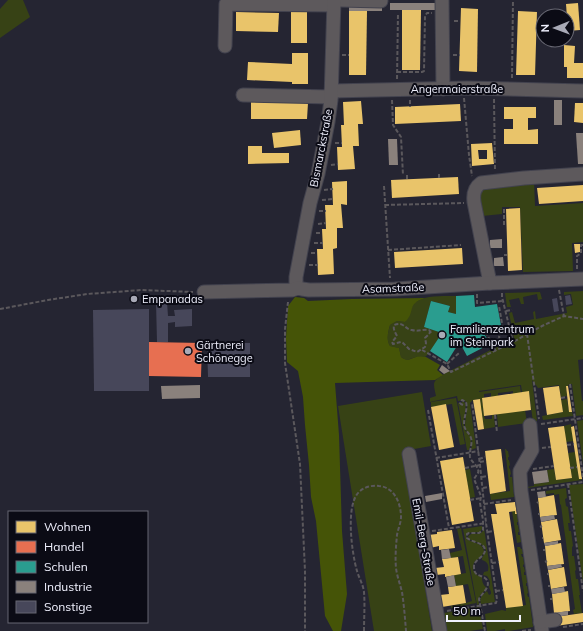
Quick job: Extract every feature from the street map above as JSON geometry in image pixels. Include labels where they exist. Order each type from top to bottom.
[{"type":"street","points":[[442,0],[443,89]]},
{"type":"street","points":[[225,46],[226,4],[381,1]]},
{"type":"street","name":"Bismarckstraße","points":[[298,288],[296,285],[296,277],[310,203],[318,174],[328,122],[336,2]]},
{"type":"street","name":"Angermaierstraße","points":[[243,95],[331,94],[473,88],[583,91]]},
{"type":"street","points":[[490,283],[473,197],[476,180],[583,174]]},
{"type":"street","name":"Asamstraße","points":[[204,292],[292,290],[298,288],[302,290],[395,289],[580,277]]},
{"type":"street","points":[[530,426],[532,450],[520,471],[521,501],[541,626],[555,620]]},
{"type":"street","name":"Emil-Berg-Straße","points":[[409,454],[440,631]]},
{"type":"path","points":[[512,83],[513,0]]},
{"type":"path","points":[[397,84],[398,13]]},
{"type":"path","points":[[397,72],[424,71],[425,16],[427,13],[434,13]]},
{"type":"path","points":[[512,28],[518,28]]},
{"type":"path","points":[[398,30],[402,29]]},
{"type":"path","points":[[397,60],[402,60]]},
{"type":"path","points":[[512,60],[517,60]]},
{"type":"path","points":[[463,94],[470,155],[476,180]]},
{"type":"path","points":[[494,94],[494,154],[496,176]]},
{"type":"path","points":[[392,96],[393,125],[401,137],[402,175]]},
{"type":"path","points":[[384,186],[390,281]]},
{"type":"path","points":[[319,200],[333,199]]},
{"type":"path","points":[[385,206],[469,203]]},
{"type":"path","points":[[504,209],[504,225]]},
{"type":"path","points":[[314,224],[326,224]]},
{"type":"path","points":[[313,233],[322,233]]},
{"type":"path","points":[[311,243],[323,243]]},
{"type":"path","points":[[388,250],[443,248],[461,245]]},
{"type":"path","points":[[580,277],[577,256],[581,253],[581,245],[583,245]]},
{"type":"path","points":[[309,253],[318,252]]},
{"type":"path","points":[[307,265],[318,265]]},
{"type":"path","points":[[0,309],[87,294],[142,290],[204,292]]},
{"type":"path","points":[[559,290],[564,316]]},
{"type":"path","points":[[502,292],[513,342]]},
{"type":"path","points":[[476,306],[477,298]]},
{"type":"path","points":[[288,300],[285,329],[285,363],[300,464],[306,571],[305,631]]},
{"type":"path","points":[[477,303],[503,301]]},
{"type":"path","points":[[493,347],[501,342],[499,337],[503,329],[499,306]]},
{"type":"path","points":[[506,311],[512,310]]},
{"type":"path","points":[[422,350],[447,364],[452,372],[564,316],[583,319]]},
{"type":"path","points":[[502,321],[508,321]]},
{"type":"path","points":[[431,329],[431,333],[425,338],[425,347],[418,352],[409,349],[401,342],[393,344],[393,340],[397,336],[393,328],[394,325],[400,323],[412,330],[424,329],[429,330],[431,333]]},
{"type":"path","points":[[496,350],[485,330],[503,326]]},
{"type":"path","points":[[527,334],[540,424],[574,418],[583,418]]},
{"type":"path","points":[[447,364],[460,352]]},
{"type":"path","points":[[570,384],[570,397],[574,418],[576,443],[583,477]]},
{"type":"path","points":[[561,398],[570,397]]},
{"type":"path","points":[[437,613],[496,603],[497,599],[484,504],[474,479],[478,473],[478,470],[470,458],[471,437],[465,427],[467,407],[464,400],[460,403],[463,405]]},
{"type":"path","points":[[472,403],[483,488],[480,508],[483,530],[480,533],[469,533],[467,538],[481,544],[485,550],[484,554],[474,562],[476,574],[486,578],[488,581],[487,588],[480,598],[485,631]]},
{"type":"path","points":[[432,412],[428,412],[447,507],[449,528]]},
{"type":"path","points":[[495,415],[497,432]]},
{"type":"path","points":[[431,428],[435,427]]},
{"type":"path","points":[[567,445],[576,443]]},
{"type":"path","points":[[434,447],[438,446]]},
{"type":"path","points":[[436,458],[478,451]]},
{"type":"path","points":[[480,459],[486,458]]},
{"type":"path","points":[[480,462],[486,461]]},
{"type":"path","points":[[464,468],[480,465]]},
{"type":"path","points":[[520,471],[554,466]]},
{"type":"path","points":[[570,468],[580,467]]},
{"type":"path","points":[[482,477],[488,476]]},
{"type":"path","points":[[484,504],[521,501],[568,484],[583,482]]},
{"type":"path","points":[[568,484],[583,591]]},
{"type":"path","points":[[364,631],[364,592],[362,582],[357,572],[353,550],[351,511],[358,492],[364,488],[382,486],[389,488],[394,494],[399,506],[401,517],[397,534],[395,554],[396,568],[402,591],[406,631]]},
{"type":"path","points":[[483,488],[489,487]]},
{"type":"path","points":[[470,500],[482,498]]},
{"type":"path","points":[[423,532],[486,523]]},
{"type":"path","points":[[488,532],[494,531]]},
{"type":"path","points":[[492,563],[498,562]]},
{"type":"path","points":[[496,591],[503,590]]},
{"type":"path","points":[[572,626],[573,631]]},
{"type":"green space","points":[[8,0],[23,0],[30,17],[0,38],[0,9]]},
{"type":"green space","points":[[534,180],[535,206],[583,203],[583,242],[572,243],[573,271],[523,272],[520,207],[502,207],[502,214],[482,216],[479,193],[482,189]]},
{"type":"green space","points":[[583,291],[583,359],[578,360],[583,401],[583,415],[576,416],[572,384],[566,386],[567,396],[561,397],[559,385],[538,388],[532,380],[537,421],[533,422],[529,392],[522,392],[521,385],[479,391],[520,386],[521,393],[513,394],[513,391],[498,393],[498,396],[491,397],[491,393],[484,394],[484,398],[482,398],[485,419],[492,419],[492,415],[494,415],[495,427],[484,429],[480,399],[473,400],[470,403],[476,448],[471,450],[472,441],[465,426],[467,403],[464,400],[458,401],[457,396],[430,402],[430,398],[436,396],[434,385],[435,381],[444,374],[514,338],[509,313],[512,312],[515,323],[534,319],[533,312],[535,311],[536,319],[567,313],[566,307],[573,305],[571,294],[564,295],[564,292]]},
{"type":"green space","points":[[540,292],[542,299],[538,300],[537,294],[523,297],[524,304],[521,304],[519,298],[509,300],[511,307],[507,307],[505,293]]},
{"type":"green space","points":[[434,296],[456,296],[456,314],[448,312],[450,306],[431,301],[424,327],[442,333],[427,356],[408,360],[401,357],[399,348],[390,346],[388,333],[390,325],[397,321],[405,322],[413,305],[418,300]]},
{"type":"green space","points":[[295,297],[304,298],[308,301],[425,298],[415,303],[405,322],[397,321],[390,325],[388,341],[390,346],[399,348],[403,359],[408,360],[417,357],[426,357],[440,365],[437,370],[443,375],[435,380],[335,383],[339,435],[342,531],[347,594],[341,631],[333,631],[325,616],[316,521],[311,497],[303,397],[298,371],[287,362],[286,338],[288,306]]},
{"type":"green space","points":[[422,392],[431,446],[403,451],[432,631],[374,631],[338,406]]},
{"type":"green space","points":[[456,398],[465,444],[460,445],[452,404],[431,407],[431,402]]},
{"type":"green space","points":[[567,399],[569,412],[572,412],[573,416],[543,420],[542,416],[563,412],[561,400]]},
{"type":"green space","points":[[463,401],[465,403],[464,428],[471,440],[469,450],[467,450],[458,403],[463,405],[461,403]]},
{"type":"green space","points":[[525,410],[527,423],[498,427],[497,414]]},
{"type":"green space","points":[[583,420],[583,464],[577,421]]},
{"type":"green space","points":[[571,424],[574,441],[566,442],[564,426]]},
{"type":"green space","points":[[505,449],[508,451],[509,468],[511,474],[510,477],[512,477],[514,497],[491,500],[490,494],[510,491]]},
{"type":"green space","points":[[575,452],[579,479],[582,480],[527,488],[534,486],[534,484],[549,482],[547,470],[554,469],[556,480],[572,478],[568,453]]},
{"type":"green space","points":[[470,469],[475,497],[470,498],[465,470]]},
{"type":"green space","points":[[583,484],[583,583],[569,485]]},
{"type":"green space","points":[[566,488],[567,498],[565,499],[566,506],[568,507],[570,523],[568,523],[569,531],[571,531],[573,546],[572,556],[574,556],[576,579],[578,579],[582,613],[574,614],[573,610],[575,609],[559,494],[546,494],[546,491]]},
{"type":"green space","points":[[512,511],[515,511],[515,514],[517,514],[518,535],[520,535],[521,542],[517,543]]},
{"type":"green space","points":[[482,526],[480,532],[468,533],[466,535],[468,540],[480,545],[484,551],[475,561],[473,566],[474,572],[482,577],[483,583],[487,588],[480,596],[479,604],[477,605],[463,529]]},
{"type":"green space","points":[[461,528],[476,603],[451,608],[451,606],[472,601],[468,584],[456,586],[454,575],[466,573],[463,556],[451,558],[450,553],[462,550],[457,529]]},
{"type":"green space","points":[[484,528],[495,602],[481,604],[481,597],[487,591],[489,595],[491,594],[489,580],[487,576],[483,575],[484,572],[488,571],[487,563],[482,560],[486,551],[483,546],[469,539],[468,536],[470,534],[481,533]]},
{"type":"green space","points":[[517,547],[522,549],[523,554],[521,554],[524,564],[524,575],[526,575],[527,594],[529,597],[533,627],[509,631],[505,631],[505,629],[487,631],[485,614],[502,610],[506,611],[506,608],[526,605]]},
{"type":"green space","points":[[479,607],[483,629],[470,631],[447,631],[444,613]]},
{"type":"building: Wohnen","points":[[578,3],[580,30],[575,30],[575,8],[566,8],[566,4]]},
{"type":"building: Wohnen","points":[[461,8],[478,9],[477,72],[459,71]]},
{"type":"building: Wohnen","points":[[291,9],[307,9],[307,43],[291,43]]},
{"type":"building: Wohnen","points":[[402,10],[421,10],[420,70],[402,70]]},
{"type":"building: Wohnen","points":[[349,11],[367,11],[366,75],[349,75]]},
{"type":"building: Wohnen","points":[[518,11],[535,12],[535,75],[516,75]]},
{"type":"building: Wohnen","points":[[236,12],[279,13],[278,32],[236,31]]},
{"type":"building: Wohnen","points":[[564,48],[575,48],[574,63],[583,63],[583,78],[567,78],[567,67],[564,67]]},
{"type":"building: Wohnen","points":[[292,53],[308,53],[308,84],[247,80],[248,62],[292,64]]},
{"type":"building: Wohnen","points":[[361,101],[363,124],[358,124],[359,146],[353,146],[355,169],[338,170],[337,147],[342,147],[341,125],[344,125],[343,102]]},
{"type":"building: Wohnen","points":[[251,102],[308,103],[307,119],[251,119]]},
{"type":"building: Wohnen","points":[[575,103],[583,103],[583,123],[574,122]]},
{"type":"building: Wohnen","points":[[460,104],[461,121],[395,124],[395,107]]},
{"type":"building: Wohnen","points":[[504,107],[536,107],[536,118],[528,118],[528,130],[538,129],[538,144],[504,144],[504,129],[513,129],[513,119],[504,119]]},
{"type":"building: Wohnen","points":[[300,130],[301,145],[274,148],[272,133]]},
{"type":"building: Wohnen","points":[[492,143],[494,164],[472,166],[471,144]],"holes":[[[478,150],[487,150],[487,159],[479,159]]]},
{"type":"building: Wohnen","points":[[248,146],[262,146],[262,153],[289,153],[289,163],[248,164]]},
{"type":"building: Wohnen","points":[[458,177],[459,194],[392,198],[391,180]]},
{"type":"building: Wohnen","points":[[347,181],[347,205],[341,204],[343,228],[337,228],[337,248],[333,249],[334,274],[318,275],[317,249],[323,249],[322,229],[326,229],[325,205],[333,205],[332,182]]},
{"type":"building: Wohnen","points":[[583,185],[583,201],[539,204],[537,188]]},
{"type":"building: Wohnen","points":[[520,208],[522,270],[508,271],[506,209]]},
{"type":"building: Wohnen","points":[[574,244],[580,244],[580,252],[575,253]]},
{"type":"building: Wohnen","points":[[462,248],[463,264],[395,268],[394,252]]},
{"type":"building: Wohnen","points":[[559,386],[563,412],[547,415],[543,388]]},
{"type":"building: Wohnen","points":[[566,386],[568,386],[572,412],[569,412]]},
{"type":"building: Wohnen","points":[[529,391],[531,410],[484,416],[482,398]]},
{"type":"building: Wohnen","points":[[480,399],[484,429],[478,430],[473,400]]},
{"type":"building: Wohnen","points":[[446,404],[454,447],[439,450],[431,407]]},
{"type":"building: Wohnen","points":[[564,426],[572,478],[556,480],[548,428]]},
{"type":"building: Wohnen","points":[[574,426],[582,479],[579,479],[571,427]]},
{"type":"building: Wohnen","points":[[501,449],[506,491],[490,494],[485,451]]},
{"type":"building: Wohnen","points":[[463,457],[474,521],[452,525],[440,461]]},
{"type":"building: Wohnen","points":[[554,495],[557,515],[540,517],[538,498]]},
{"type":"building: Wohnen","points":[[515,502],[517,514],[515,514],[515,511],[509,512],[523,606],[506,608],[491,514],[497,514],[495,504]]},
{"type":"building: Wohnen","points":[[557,519],[561,540],[544,543],[541,522]]},
{"type":"building: Wohnen","points":[[452,530],[455,548],[439,550],[439,546],[430,548],[428,535]]},
{"type":"building: Wohnen","points":[[561,543],[564,564],[547,566],[545,546]]},
{"type":"building: Wohnen","points":[[458,557],[461,574],[445,577],[445,574],[436,575],[435,568],[444,567],[442,559]]},
{"type":"building: Wohnen","points":[[564,567],[567,586],[551,589],[548,570]]},
{"type":"building: Wohnen","points":[[463,585],[466,603],[442,607],[440,595],[449,594],[448,587]]},
{"type":"building: Wohnen","points":[[568,591],[570,611],[554,613],[552,594]]},
{"type":"building: Wohnen","points":[[583,613],[583,622],[556,626],[555,617]]},
{"type":"building: Handel","points":[[149,342],[202,343],[201,377],[149,376]]},
{"type":"building: Schulen","points":[[474,295],[475,307],[497,304],[501,325],[482,330],[490,344],[467,356],[461,345],[457,346],[447,362],[430,351],[442,333],[424,327],[431,301],[450,306],[448,312],[456,314],[456,296]]},
{"type":"building: Industrie","points":[[390,3],[435,3],[435,10],[390,10]]},
{"type":"building: Industrie","points":[[349,4],[382,4],[382,11],[349,11]]},
{"type":"building: Industrie","points":[[554,100],[562,100],[562,125],[554,125]]},
{"type":"building: Industrie","points":[[576,133],[583,133],[583,164],[578,164]]},
{"type":"building: Industrie","points":[[388,139],[397,139],[398,165],[389,165]]},
{"type":"building: Industrie","points":[[502,239],[502,248],[490,248],[490,240]]},
{"type":"building: Industrie","points":[[503,257],[504,266],[494,266],[494,258]]},
{"type":"building: Industrie","points":[[442,365],[450,371],[444,374],[439,370]]},
{"type":"building: Industrie","points":[[200,385],[200,398],[162,399],[161,386]]},
{"type":"building: Industrie","points":[[547,470],[549,482],[534,484],[532,472]]},
{"type":"building: Industrie","points":[[545,491],[546,497],[538,498],[537,492]]},
{"type":"building: Industrie","points":[[442,493],[442,499],[426,502],[425,496]]},
{"type":"building: Industrie","points":[[554,515],[555,519],[541,522],[540,517]]},
{"type":"building: Industrie","points":[[558,541],[558,544],[545,546],[544,543]]},
{"type":"building: Industrie","points":[[449,549],[451,558],[442,559],[441,550]]},
{"type":"building: Industrie","points":[[561,564],[562,567],[548,570],[547,566]]},
{"type":"building: Industrie","points":[[454,575],[456,586],[448,587],[446,577]]},
{"type":"building: Industrie","points":[[564,587],[565,592],[552,594],[551,589]]},
{"type":"building: Industrie","points":[[568,611],[568,615],[555,617],[554,613]]},
{"type":"building: Sonstige","points":[[570,295],[572,304],[566,305],[565,296]]},
{"type":"building: Sonstige","points":[[557,298],[559,311],[554,312],[552,299]]},
{"type":"building: Sonstige","points":[[156,302],[167,302],[168,316],[175,316],[174,310],[192,309],[192,326],[175,327],[175,322],[168,323],[168,342],[157,342]]},
{"type":"building: Sonstige","points":[[149,309],[149,391],[94,391],[93,310]]},
{"type":"building: Sonstige","points":[[207,343],[250,343],[250,377],[208,377]]},
{"type":"place","name":"Empanadas","points":[[134,299]]},
{"type":"place","name":"Familienzentrum im Steinpark","points":[[442,335]]},
{"type":"place","name":"Gärtnerei Schönegge","points":[[188,351]]}]
